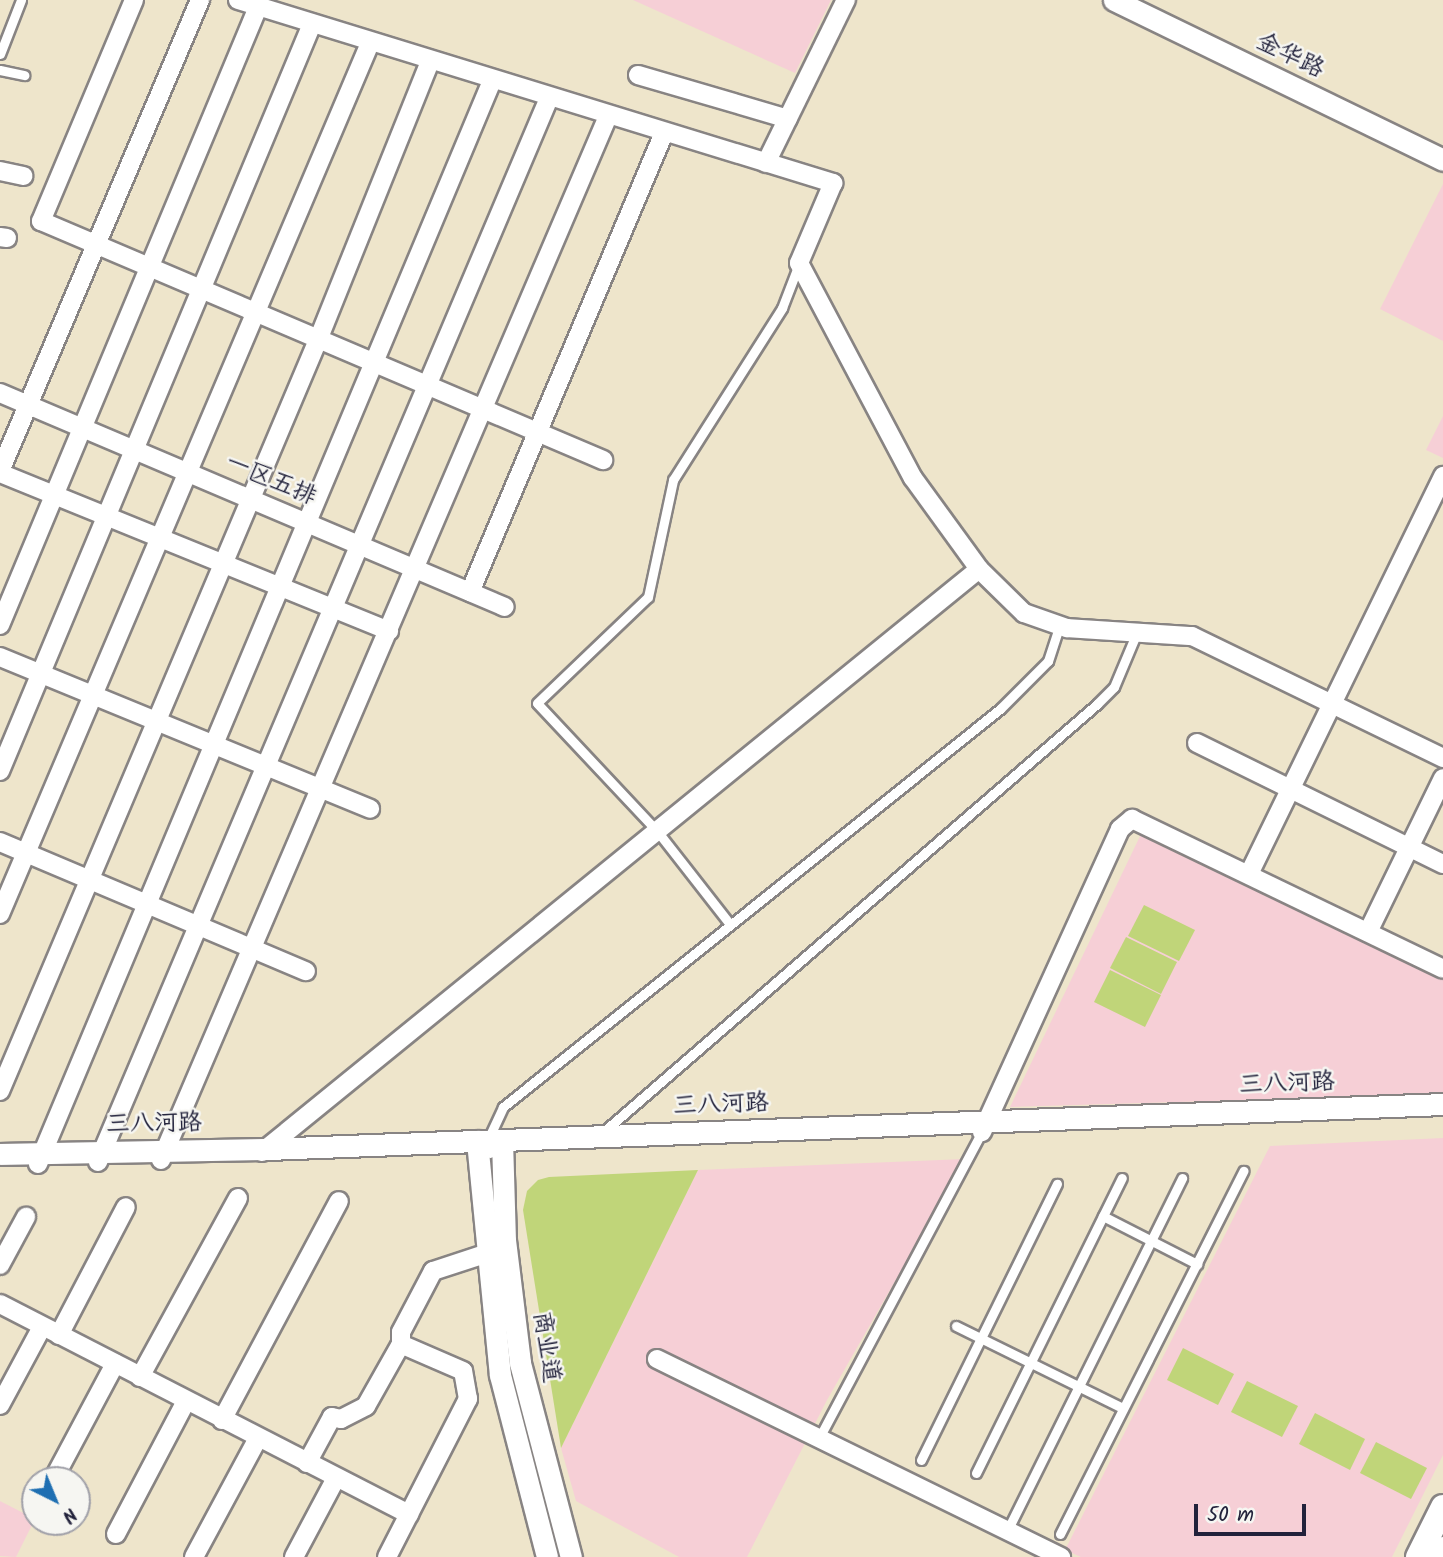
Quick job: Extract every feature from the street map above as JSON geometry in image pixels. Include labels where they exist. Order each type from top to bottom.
[{"type":"main road","points":[[1430,1555],[1443,1507]]},
{"type":"street","points":[[134,0],[41,221],[603,460]]},
{"type":"street","points":[[201,0],[96,245],[23,402],[0,472],[389,631]]},
{"type":"street","points":[[238,0],[430,62],[833,183],[799,263],[913,478],[979,569],[1024,613],[1060,625],[1192,636],[1443,758]]},
{"type":"street","points":[[766,163],[846,0]]},
{"type":"street","name":"金华路","points":[[1114,0],[1443,160]]},
{"type":"street","name":"金华路","points":[[1135,0],[1443,149]]},
{"type":"street","points":[[0,625],[258,6]]},
{"type":"street","points":[[0,771],[312,24]]},
{"type":"street","points":[[0,914],[370,43]]},
{"type":"street","points":[[0,1091],[318,340],[430,62]]},
{"type":"street","points":[[638,75],[788,119]]},
{"type":"street","points":[[40,1159],[492,81]]},
{"type":"street","points":[[99,1157],[267,768],[549,98]]},
{"type":"street","points":[[164,1155],[320,788],[417,569],[608,116]]},
{"type":"street","points":[[470,592],[664,132]]},
{"type":"street","points":[[0,171],[23,176]]},
{"type":"street","name":"一区五排","points":[[0,393],[505,607]]},
{"type":"street","points":[[1249,874],[1443,476]]},
{"type":"street","points":[[260,1153],[979,569]]},
{"type":"street","points":[[0,657],[155,724],[370,809]]},
{"type":"street","points":[[1197,743],[1443,864]]},
{"type":"street","points":[[1368,932],[1443,778]]},
{"type":"street","points":[[985,1126],[1125,822],[1132,819],[1443,969]]},
{"type":"street","points":[[0,842],[200,924],[306,971]]},
{"type":"street","name":"三八河路","points":[[0,1164],[40,1159],[490,1147],[1443,1104]]},
{"type":"street","name":"三八河路","points":[[985,1126],[1443,1116]]},
{"type":"street","name":"商业道","points":[[490,1147],[485,1254],[500,1375],[547,1557]]},
{"type":"street","name":"商业道","points":[[490,1147],[520,1363],[571,1557]]},
{"type":"street","name":"三八河路","points":[[0,1154],[40,1159]]},
{"type":"street","points":[[141,1377],[238,1198]]},
{"type":"street","points":[[222,1420],[339,1200]]},
{"type":"street","points":[[59,1335],[127,1207]]},
{"type":"street","points":[[0,1265],[26,1217]]},
{"type":"street","points":[[307,1463],[332,1417],[341,1419],[366,1406],[401,1343],[406,1322],[433,1271],[485,1254]]},
{"type":"street","points":[[0,1304],[409,1514]]},
{"type":"street","points":[[0,1405],[42,1326]]},
{"type":"street","points":[[387,1557],[468,1399],[463,1371],[401,1343]]},
{"type":"street","points":[[657,1359],[1061,1557]]},
{"type":"street","points":[[60,1466],[115,1364]]},
{"type":"street","points":[[116,1534],[186,1401]]},
{"type":"street","points":[[194,1557],[258,1438]]},
{"type":"street","points":[[294,1557],[335,1478]]},
{"type":"lane","points":[[0,54],[21,0]]},
{"type":"lane","points":[[0,70],[24,75]]},
{"type":"lane","points":[[729,923],[657,831],[537,703],[649,597],[673,480],[782,308],[799,263]]},
{"type":"lane","points":[[490,1147],[503,1107],[729,923],[894,797],[1000,709],[1048,661],[1060,625]]},
{"type":"lane","points":[[597,1141],[1097,704],[1114,687],[1137,632]]},
{"type":"lane","points":[[819,1438],[985,1126]]},
{"type":"lane","points":[[1060,1534],[1244,1171]]},
{"type":"lane","points":[[976,1474],[1122,1178]]},
{"type":"lane","points":[[1007,1531],[1182,1178]]},
{"type":"lane","points":[[921,1461],[1057,1184]]},
{"type":"lane","points":[[1104,1216],[1197,1264]]},
{"type":"lane","points":[[956,1326],[1123,1408]]},
{"type":"shaded area","points":[[633,0],[831,0],[795,73]]},
{"type":"shaded area","points":[[1443,184],[1443,341],[1380,309]]},
{"type":"shaded area","points":[[1443,416],[1443,458],[1426,450]]},
{"type":"shaded area","points":[[1142,832],[1443,977],[1443,1094],[1010,1107]]},
{"type":"shaded area","points":[[1443,1138],[1443,1455],[1392,1557],[1081,1557],[1065,1550],[1270,1146]]},
{"type":"shaded area","points":[[965,1159],[827,1400],[747,1557],[679,1557],[576,1501],[561,1448],[698,1170]]},
{"type":"shaded area","points":[[0,1501],[21,1512],[21,1536],[26,1536],[16,1557],[0,1556]]},
{"type":"green space","points":[[1144,905],[1195,930],[1179,961],[1128,936]]},
{"type":"green space","points":[[1126,937],[1177,962],[1161,994],[1110,968]]},
{"type":"green space","points":[[1110,970],[1161,995],[1145,1027],[1094,1002]]},
{"type":"green space","points":[[698,1170],[561,1448],[523,1210],[527,1191],[538,1180],[549,1177]]},
{"type":"green space","points":[[1183,1348],[1234,1374],[1218,1405],[1167,1380]]},
{"type":"green space","points":[[1247,1381],[1298,1406],[1282,1437],[1231,1412]]},
{"type":"green space","points":[[1315,1413],[1365,1439],[1350,1470],[1299,1444]]},
{"type":"green space","points":[[1376,1442],[1427,1468],[1411,1499],[1360,1473]]}]
